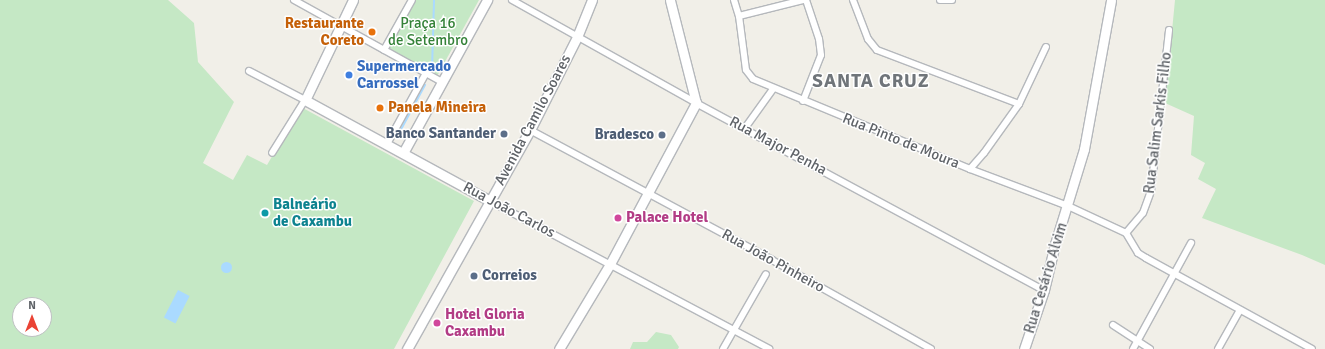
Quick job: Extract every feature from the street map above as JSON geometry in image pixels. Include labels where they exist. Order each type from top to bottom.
[{"type":"street","points":[[294,0],[442,82]]},
{"type":"street","points":[[272,153],[305,100],[353,0]]},
{"type":"street","points":[[384,50],[412,0]]},
{"type":"street","points":[[403,153],[487,0]]},
{"type":"street","name":"Rua Major Penha","points":[[512,0],[696,103],[1044,290]]},
{"type":"street","name":"Avenida Camilo Soares","points":[[407,349],[530,130],[577,37],[592,0]]},
{"type":"street","points":[[559,349],[610,264],[696,103],[670,0]]},
{"type":"street","name":"Rua Pinto de Moura","points":[[734,0],[739,16],[746,70],[753,79],[773,89],[970,169],[1068,206],[1126,233]]},
{"type":"street","points":[[739,16],[805,0],[819,39],[821,55],[803,101]]},
{"type":"street","points":[[853,0],[868,39],[877,50],[1018,104]]},
{"type":"street","points":[[940,0],[952,0]]},
{"type":"street","name":"Rua Cesário Alvim","points":[[1024,349],[1044,290],[1055,244],[1068,206],[1084,148],[1111,0]]},
{"type":"street","name":"Rua Salim Sarkis Filho","points":[[1126,233],[1143,213],[1151,192],[1170,30]]},
{"type":"street","points":[[970,169],[984,153],[1018,104],[1046,47]]},
{"type":"street","name":"Rua João Carlos","points":[[249,71],[769,349]]},
{"type":"street","points":[[387,144],[426,74]]},
{"type":"street","points":[[745,128],[773,89]]},
{"type":"street","name":"Rua João Pinheiro","points":[[530,130],[772,260],[931,349]]},
{"type":"street","points":[[1126,233],[1138,253],[1312,349]]},
{"type":"street","points":[[1134,349],[1191,244]]},
{"type":"street","points":[[723,349],[766,274]]},
{"type":"street","points":[[1218,349],[1240,310]]},
{"type":"street","points":[[1113,325],[1137,342],[1150,349]]},
{"type":"green space","points":[[0,0],[168,0],[194,23],[198,62],[234,102],[203,163],[233,180],[247,155],[267,165],[301,107],[474,201],[394,349],[0,349]]},
{"type":"green space","name":"Praça 16 de Setembro","points":[[412,0],[479,0],[436,78],[386,47]]},
{"type":"green space","points":[[1175,0],[1325,0],[1325,265],[1202,218],[1216,189],[1198,179],[1205,163],[1191,155],[1194,116],[1165,103]]},
{"type":"green space","points":[[656,332],[671,335],[679,347],[678,349],[630,349],[633,342],[647,342]]},
{"type":"water","points":[[224,262],[228,262],[230,263],[230,271],[224,272],[221,269],[221,265]]},
{"type":"water","points":[[178,290],[190,296],[176,324],[164,318]]},
{"type":"waterway","points":[[432,69],[434,0]]},
{"type":"waterway","points":[[398,135],[425,85]]},
{"type":"place","name":"Restaurante Coreto","points":[[372,32]]},
{"type":"place","name":"Supermercado Carrossel","points":[[349,75]]},
{"type":"place","name":"Panela Mineira","points":[[380,108]]},
{"type":"place","name":"Banco Santander","points":[[504,134]]},
{"type":"place","name":"Bradesco","points":[[662,135]]},
{"type":"place","name":"Balneário de Caxambu","points":[[265,213]]},
{"type":"place","name":"Palace Hotel","points":[[618,218]]},
{"type":"place","name":"Correios","points":[[474,276]]},
{"type":"place","name":"Hotel Gloria Caxambu","points":[[437,323]]},
{"type":"district","name":"SANTA CRUZ","points":[[871,82]]}]
